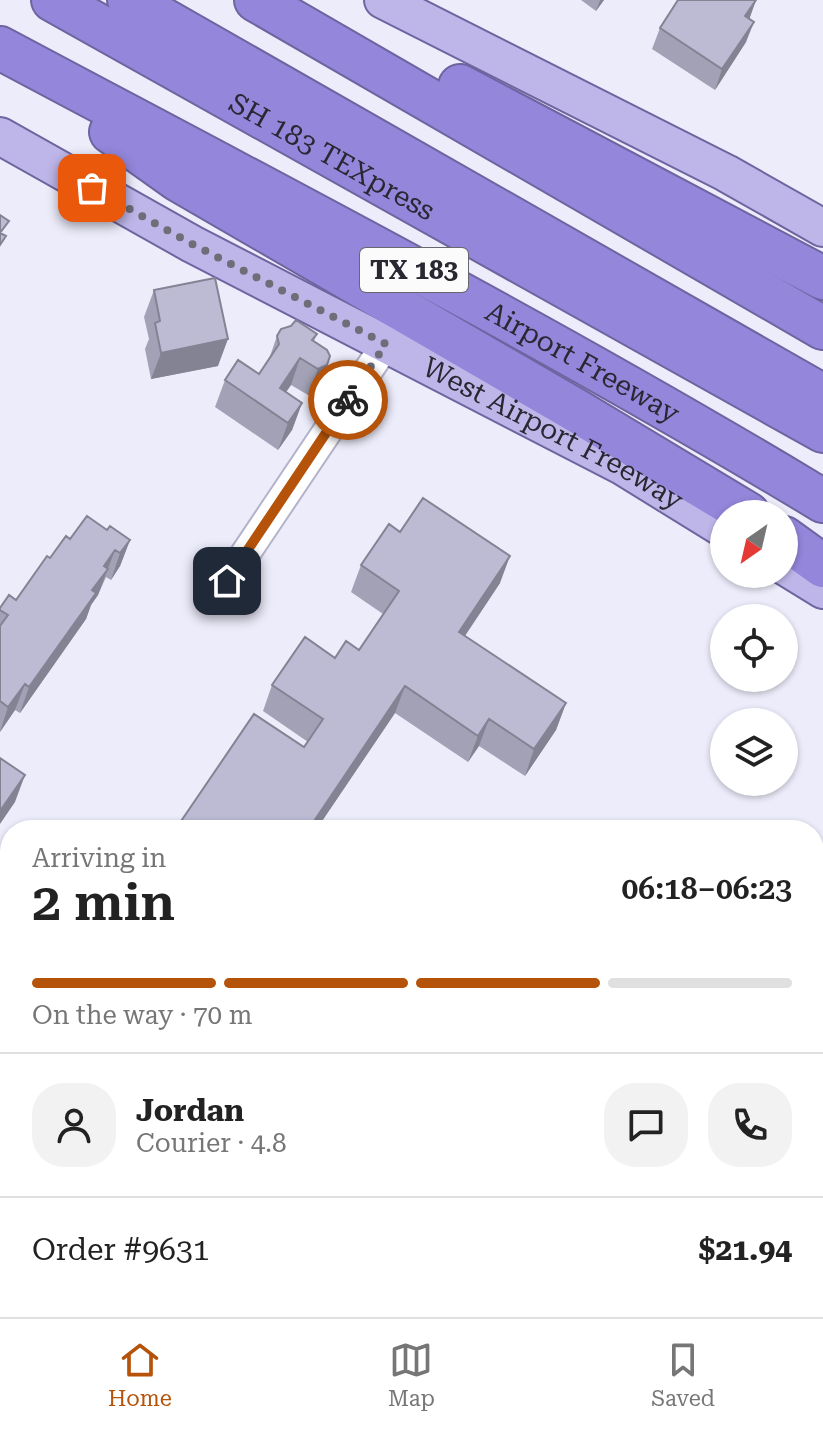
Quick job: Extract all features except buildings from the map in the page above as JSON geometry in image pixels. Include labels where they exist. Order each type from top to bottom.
[{"type":"highway","name":"SH 183 TEXpress","points":[[53,0],[823,431]]},
{"type":"highway","name":"SH 183 TEXpress","points":[[129,0],[823,396]]},
{"type":"highway","points":[[256,0],[823,328]]},
{"type":"highway","points":[[303,0],[823,278]]},
{"type":"highway","points":[[0,50],[177,179],[725,500]]},
{"type":"highway","name":"Airport Freeway","points":[[0,50],[482,307],[633,390],[823,501]]},
{"type":"highway","points":[[798,548],[823,566]]},
{"type":"main road","points":[[383,0],[726,173],[823,228]]},
{"type":"main road","name":"West Airport Freeway","points":[[0,136],[192,244],[622,466],[710,520]]},
{"type":"main road","points":[[798,575],[823,590]]},
{"type":"street","points":[[227,581],[386,344]]},
{"type":"way so far","points":[[92,188],[192,244],[386,344],[348,400]]},
{"type":"route","points":[[227,581],[348,400]]}]
